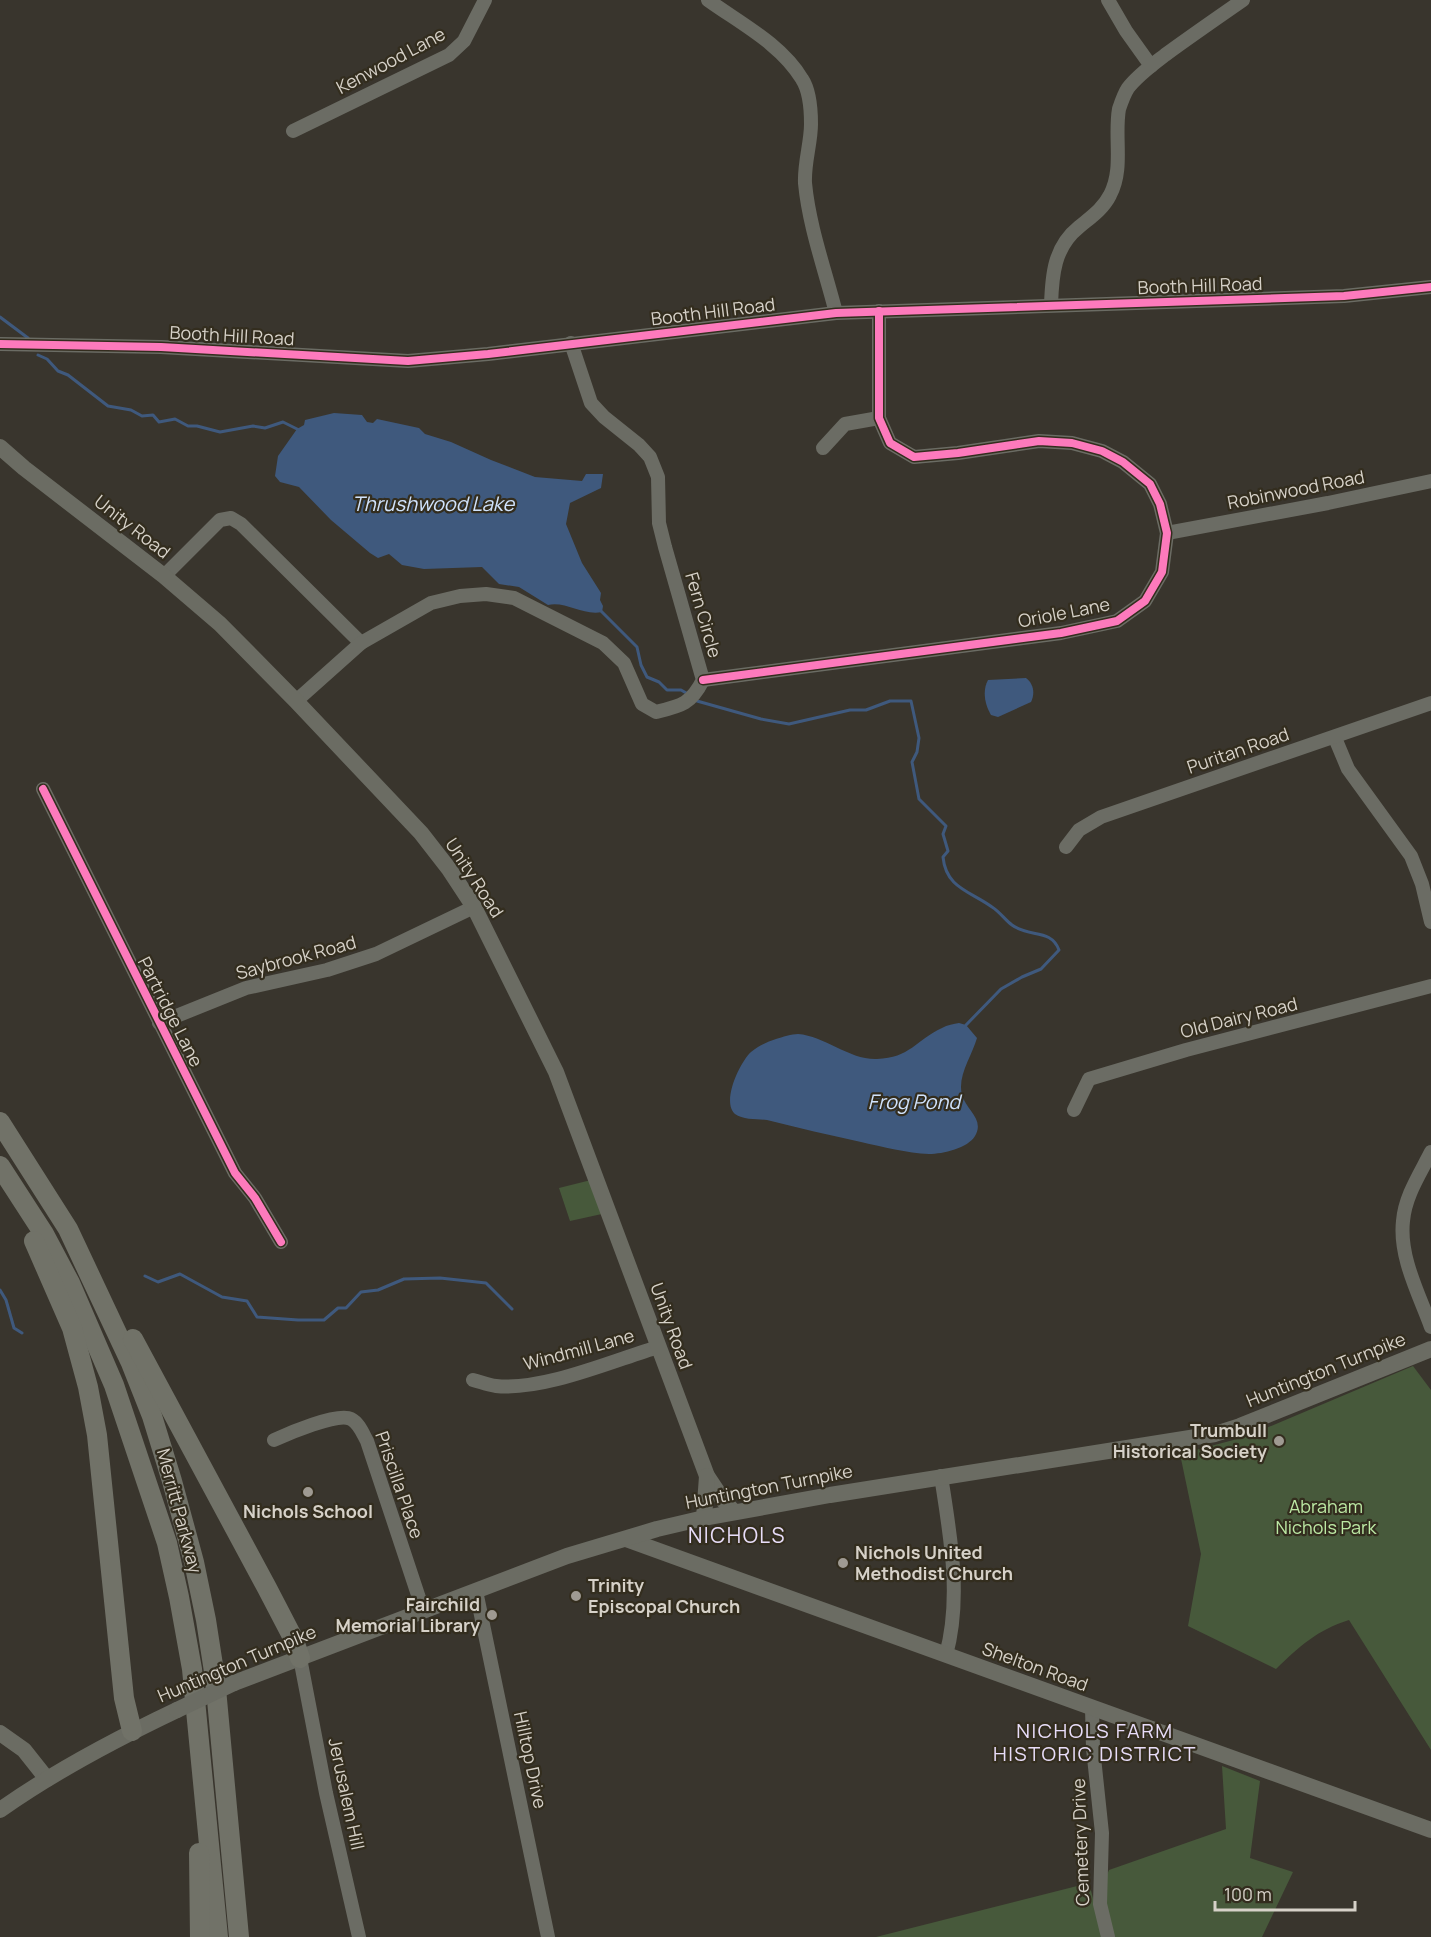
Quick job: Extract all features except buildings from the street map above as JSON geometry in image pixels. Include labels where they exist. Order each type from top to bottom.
[{"type":"highway","name":"Merritt Parkway","points":[[0,1122],[68,1229],[131,1363],[152,1416],[172,1481],[194,1562],[215,1678],[239,1937]]},
{"type":"highway","name":"Merritt Parkway","points":[[0,1167],[44,1234],[70,1283],[114,1385],[167,1543],[192,1669],[218,1937]]},
{"type":"highway","points":[[0,1167],[72,1328],[88,1386],[97,1435],[124,1698],[132,1731]]},
{"type":"highway","points":[[68,1229],[98,1275],[146,1362],[267,1588],[293,1638],[300,1658]]},
{"type":"highway","points":[[200,1937],[196,1797],[202,1757]]},
{"type":"highway","points":[[227,1801],[240,1872],[248,1937]]},
{"type":"main road","name":"Unity Road","points":[[0,447],[164,576],[220,624],[420,833],[449,869],[474,907],[556,1072],[707,1476],[734,1512]]},
{"type":"main road","name":"Huntington Turnpike","points":[[0,1810],[47,1779],[132,1731],[234,1683],[567,1556],[704,1518],[734,1512],[941,1476],[1215,1434],[1431,1349]]},
{"type":"main road","name":"Unity Road","points":[[704,1518],[707,1476]]},
{"type":"main road","name":"Shelton Road","points":[[626,1539],[1431,1830]]},
{"type":"main road","points":[[0,1733],[24,1750],[47,1779]]},
{"type":"street","name":"Kenwood Lane","points":[[293,131],[449,54],[464,41],[484,0]]},
{"type":"street","points":[[708,0],[782,52],[803,80],[809,100],[811,125],[805,182],[836,313]]},
{"type":"street","points":[[1108,0],[1126,31],[1151,66]]},
{"type":"street","points":[[1051,305],[1056,258],[1063,244],[1077,228],[1096,214],[1106,203],[1113,190],[1118,170],[1119,109],[1126,91],[1135,79],[1196,31],[1243,0]]},
{"type":"street","name":"Booth Hill Road","points":[[0,344],[160,347],[408,361],[488,354],[836,313],[1344,296],[1431,287]]},
{"type":"street","points":[[823,448],[845,424],[879,418],[879,311]]},
{"type":"street","name":"Fern Circle","points":[[296,701],[361,643],[431,603],[460,596],[486,594],[514,598],[603,643],[624,663],[642,704],[656,712],[684,705],[696,693],[703,680],[664,547],[659,523],[658,477],[650,457],[639,445],[604,417],[591,402],[571,343]]},
{"type":"street","name":"Oriole Lane","points":[[703,680],[1061,633],[1116,621],[1145,601],[1162,572],[1167,533],[1160,504],[1149,484],[1123,462],[1102,451],[1072,443],[1039,441],[914,457],[890,443],[879,418]]},
{"type":"street","name":"Robinwood Road","points":[[1167,533],[1431,481]]},
{"type":"street","points":[[164,576],[220,520],[231,518],[241,524],[361,643]]},
{"type":"street","name":"Puritan Road","points":[[1066,847],[1078,830],[1101,817],[1431,703]]},
{"type":"street","points":[[1335,738],[1348,769],[1411,856],[1422,884],[1431,922]]},
{"type":"street","name":"Partridge Lane","points":[[43,789],[235,1173],[255,1198],[281,1242]]},
{"type":"street","name":"Saybrook Road","points":[[159,1023],[246,988],[327,970],[376,954],[474,907]]},
{"type":"street","name":"Old Dairy Road","points":[[1074,1110],[1089,1079],[1186,1050],[1431,986]]},
{"type":"street","points":[[1431,1152],[1411,1192],[1403,1220],[1404,1252],[1431,1327]]},
{"type":"street","name":"Windmill Lane","points":[[473,1380],[496,1386],[524,1385],[560,1378],[658,1347]]},
{"type":"street","name":"Priscilla Place","points":[[274,1440],[331,1419],[344,1417],[351,1419],[358,1426],[367,1442],[423,1610]]},
{"type":"street","points":[[941,1476],[954,1568],[953,1615],[946,1654]]},
{"type":"street","name":"Hilltop Drive","points":[[476,1591],[548,1937]]},
{"type":"street","name":"Jerusalem Hill","points":[[300,1658],[326,1793],[359,1937]]},
{"type":"street","name":"Cemetery Drive","points":[[1092,1708],[1102,1833],[1100,1905],[1108,1937]]},
{"type":"green space","points":[[599,1178],[611,1212],[570,1221],[559,1188]]},
{"type":"green space","name":"Abraham Nichols Park","points":[[1413,1366],[1431,1390],[1431,1750],[1349,1620],[1327,1629],[1310,1640],[1276,1669],[1188,1626],[1201,1554],[1180,1454],[1245,1437]]},
{"type":"green space","points":[[1222,1766],[1260,1781],[1250,1858],[1293,1872],[1262,1937],[1114,1937],[1104,1895],[1109,1870],[1226,1829]]},
{"type":"green space","points":[[1089,1883],[1103,1937],[876,1937]]},
{"type":"water","name":"Thrushwood Lake","points":[[334,413],[362,415],[367,422],[373,423],[377,419],[419,428],[425,434],[451,442],[535,477],[582,481],[586,474],[603,474],[601,488],[570,503],[566,524],[582,563],[601,593],[602,612],[588,612],[555,604],[548,605],[519,587],[499,584],[482,567],[424,569],[402,565],[389,554],[378,558],[370,553],[331,520],[299,487],[280,482],[275,476],[278,456],[297,429],[304,425],[305,420]]},
{"type":"water","points":[[1026,678],[1033,689],[1031,702],[998,717],[991,715],[985,698],[988,680]]},
{"type":"water","name":"Frog Pond","points":[[959,1023],[966,1025],[977,1038],[963,1073],[961,1088],[964,1100],[978,1125],[972,1140],[955,1150],[929,1154],[895,1150],[767,1120],[742,1117],[735,1114],[731,1108],[731,1092],[742,1064],[754,1050],[773,1040],[796,1034],[818,1039],[857,1056],[888,1058],[905,1052],[944,1027]]},
{"type":"waterway","points":[[0,317],[28,338]]},
{"type":"waterway","points":[[38,355],[47,359],[58,371],[68,375],[108,406],[131,410],[142,416],[153,415],[159,422],[175,419],[188,426],[220,432],[253,426],[265,428],[283,422],[299,430]]},
{"type":"waterway","points":[[601,611],[637,647],[641,665],[647,677],[659,682],[667,690],[681,690],[688,694]]},
{"type":"waterway","points":[[697,701],[761,719],[789,724],[850,710],[866,710],[890,701],[911,701],[919,738],[917,752],[912,762],[919,799],[946,826],[943,834],[948,851],[943,857],[949,876],[960,888],[995,909],[1012,925],[1051,939],[1059,950],[1041,969],[1001,989],[966,1025]]},
{"type":"waterway","points":[[145,1276],[158,1282],[180,1274],[222,1297],[247,1301],[257,1317],[324,1320],[338,1308],[346,1308],[361,1292],[378,1290],[404,1279],[440,1278],[486,1283],[512,1309]]},
{"type":"waterway","points":[[0,1290],[6,1300],[14,1328],[22,1333]]},
{"type":"cycle path","points":[[0,344],[161,347],[408,361],[488,354],[836,313],[1344,296],[1431,287]]},
{"type":"cycle path","points":[[703,680],[1061,633],[1117,621],[1145,601],[1162,572],[1167,533],[1160,504],[1150,484],[1123,462],[1102,451],[1072,443],[1039,441],[914,457],[890,443],[879,418],[879,311]]},
{"type":"cycle path","points":[[43,789],[235,1173],[255,1198],[281,1242]]},
{"type":"place","name":"Trumbull Historical Society","points":[[1279,1441]]},
{"type":"place","name":"Nichols School","points":[[308,1492]]},
{"type":"place","name":"Nichols United Methodist Church","points":[[843,1563]]},
{"type":"place","name":"Trinity Episcopal Church","points":[[576,1596]]},
{"type":"place","name":"Fairchild Memorial Library","points":[[492,1615]]},
{"type":"district","name":"NICHOLS","points":[[737,1536]]},
{"type":"district","name":"NICHOLS FARM HISTORIC DISTRICT","points":[[1095,1742]]}]
